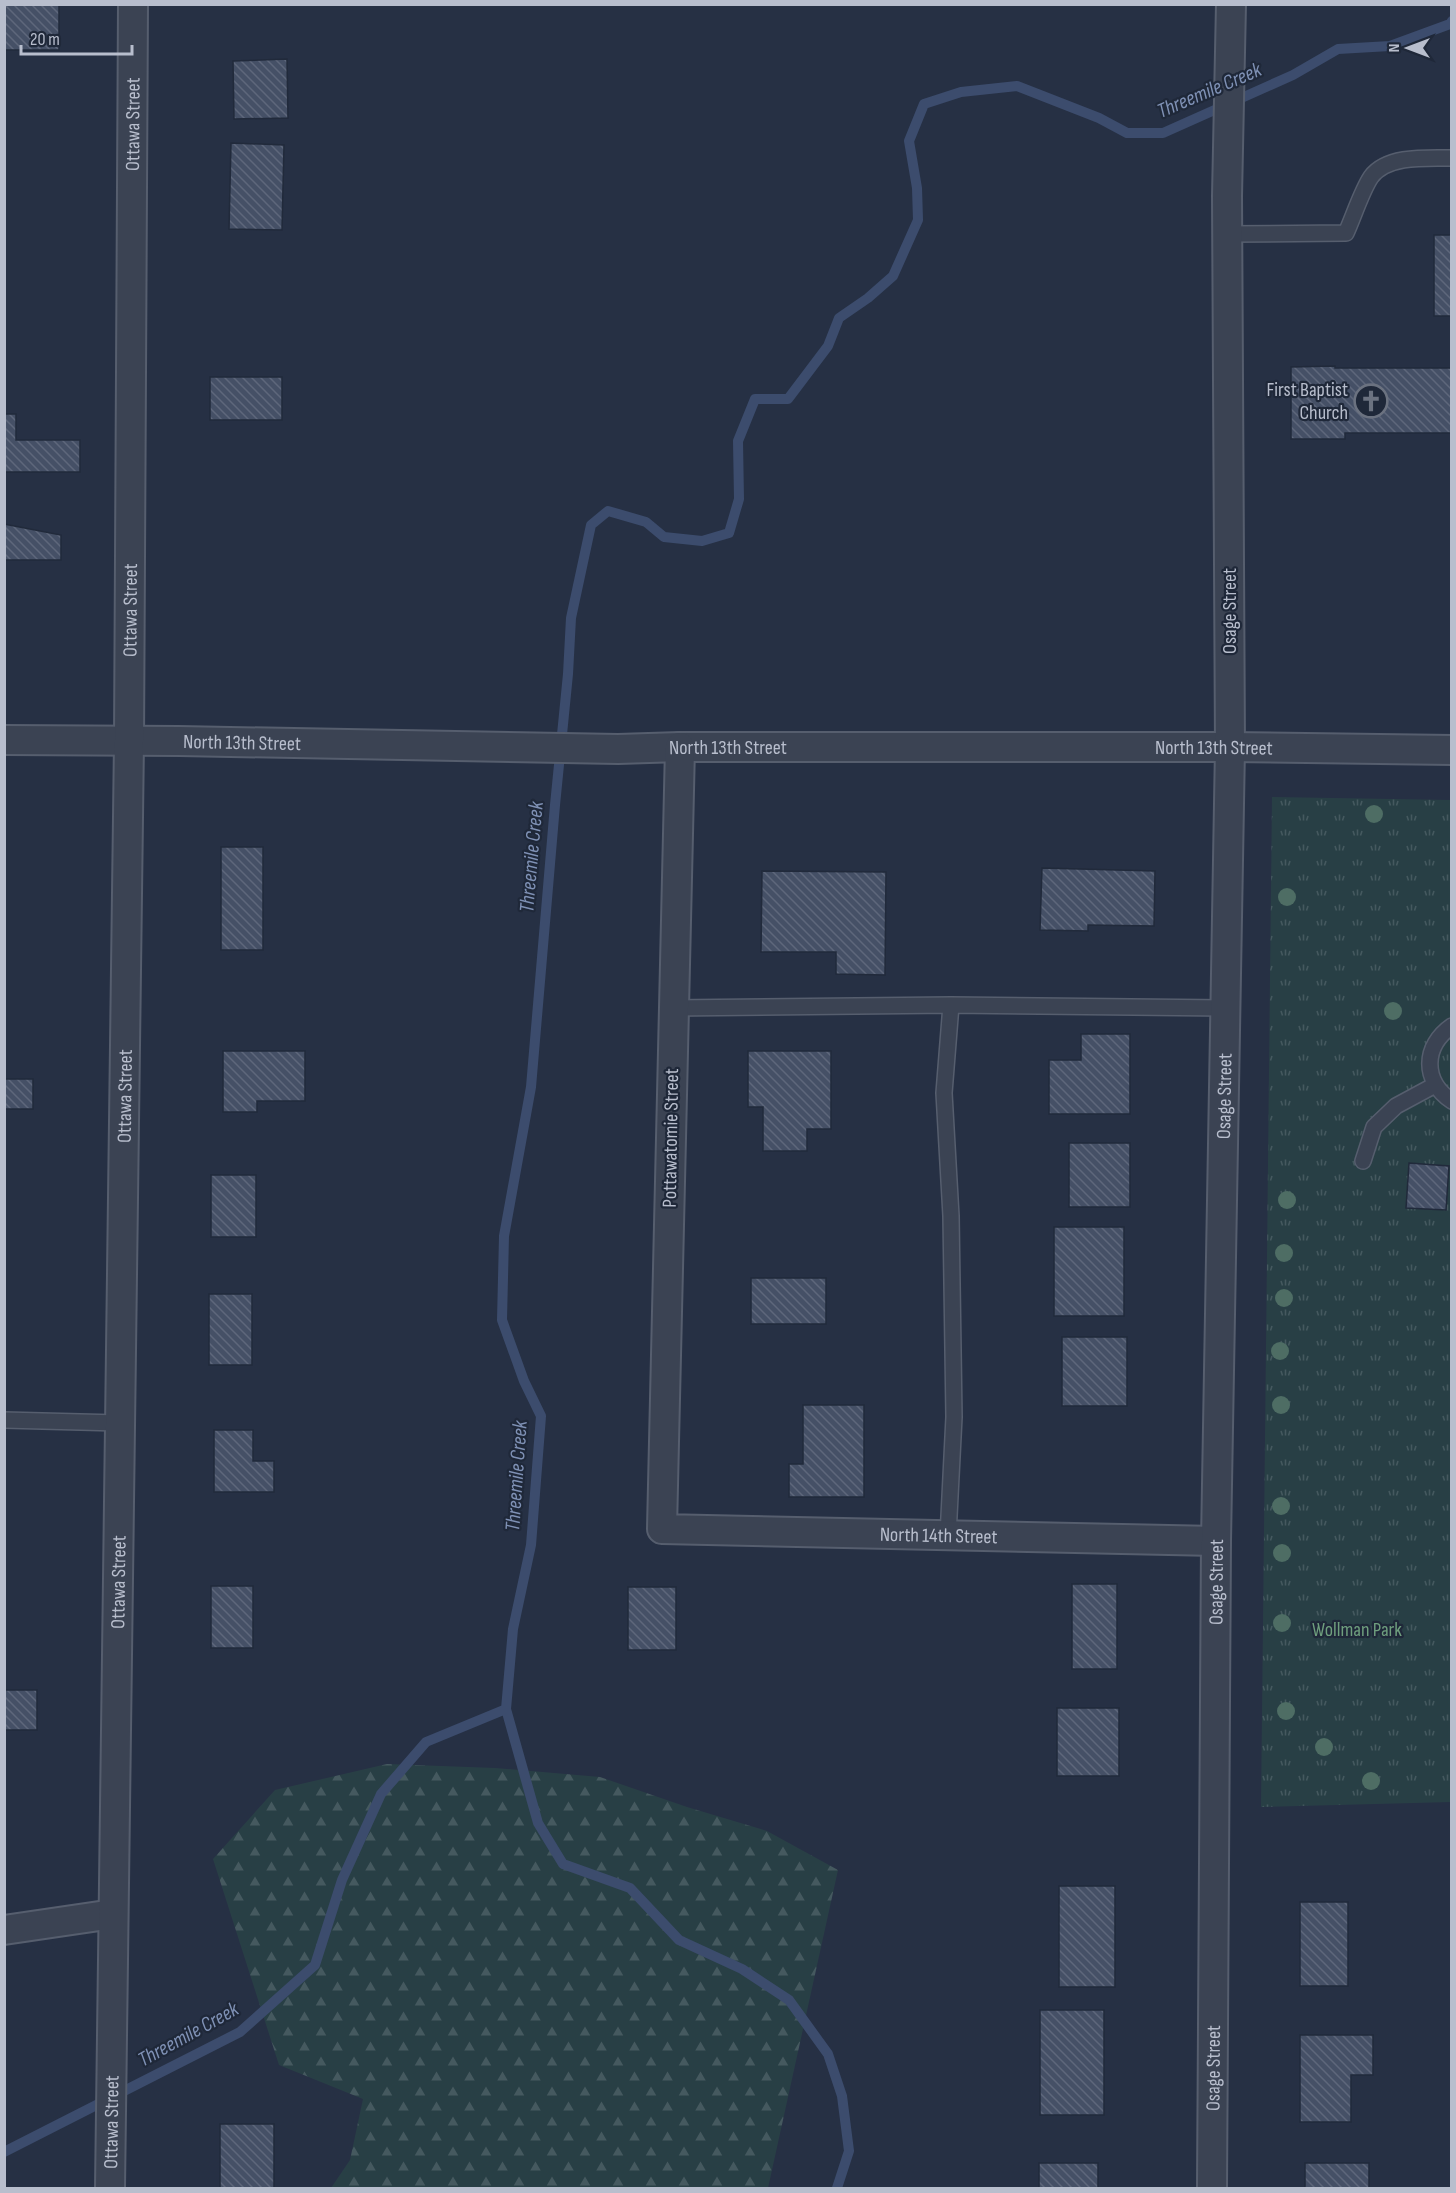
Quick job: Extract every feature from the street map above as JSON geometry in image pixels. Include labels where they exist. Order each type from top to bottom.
[{"type":"street","name":"Ottawa Street","points":[[110,2188],[129,741],[133,4]]},
{"type":"street","name":"Osage Street","points":[[1212,2188],[1216,1541],[1230,747],[1227,196],[1231,8]]},
{"type":"street","name":"North 13th Street","points":[[4,740],[618,749],[1230,747],[1452,750]]},
{"type":"street","name":"Pottawatomie Street","points":[[662,1529],[680,747]]},
{"type":"street","name":"North 14th Street","points":[[662,1529],[1216,1541]]},
{"type":"street","points":[[4,1930],[113,1914]]},
{"type":"lane","points":[[1228,234],[1346,233],[1372,176],[1392,162],[1422,158],[1452,158]]},
{"type":"lane","points":[[948,1536],[954,1417],[951,1216],[944,1093],[951,1005]]},
{"type":"lane","points":[[673,1008],[951,1005],[1225,1008]]},
{"type":"lane","points":[[1452,1026],[1443,1032],[1434,1043],[1430,1057],[1430,1071],[1435,1085],[1444,1096],[1452,1101]]},
{"type":"lane","points":[[1363,1161],[1374,1127],[1396,1106],[1435,1085]]},
{"type":"lane","points":[[4,1420],[119,1423]]},
{"type":"green space","name":"Wollman Park","points":[[1272,797],[1451,800],[1451,1802],[1261,1807]]},
{"type":"green space","points":[[387,1764],[495,1768],[600,1777],[767,1831],[838,1870],[768,2188],[331,2188],[350,2160],[363,2099],[279,2065],[213,1859],[275,1790]]},
{"type":"building","points":[[4,4],[59,4],[59,50],[4,50]]},
{"type":"building","points":[[287,59],[288,118],[234,119],[233,61]]},
{"type":"building","points":[[231,143],[284,145],[282,230],[229,229]]},
{"type":"building","points":[[1434,235],[1452,235],[1452,316],[1434,316]]},
{"type":"building","name":"First Baptist Church","points":[[1335,366],[1335,368],[1452,368],[1452,433],[1345,433],[1345,439],[1291,439],[1291,367]]},
{"type":"building","points":[[210,377],[282,377],[282,420],[210,420]]},
{"type":"building","points":[[4,414],[16,414],[16,440],[80,440],[80,472],[4,472]]},
{"type":"building","points":[[4,524],[61,535],[61,560],[4,560]]},
{"type":"building","points":[[221,847],[263,847],[263,950],[221,950]]},
{"type":"building","points":[[1042,868],[1155,871],[1154,926],[1088,925],[1088,931],[1040,930]]},
{"type":"building","points":[[762,871],[886,872],[885,975],[836,974],[836,952],[761,952]]},
{"type":"building","points":[[1081,1034],[1130,1034],[1130,1114],[1049,1114],[1049,1060],[1081,1060]]},
{"type":"building","points":[[223,1051],[305,1051],[305,1101],[257,1101],[257,1112],[223,1112]]},
{"type":"building","points":[[748,1051],[831,1051],[831,1129],[807,1129],[807,1151],[763,1151],[763,1107],[748,1107]]},
{"type":"building","points":[[4,1079],[33,1079],[33,1109],[4,1109]]},
{"type":"building","points":[[1069,1143],[1130,1143],[1130,1207],[1069,1207]]},
{"type":"building","points":[[1409,1163],[1449,1166],[1446,1210],[1406,1208]]},
{"type":"building","points":[[211,1175],[256,1175],[256,1237],[211,1237]]},
{"type":"building","points":[[1054,1227],[1124,1227],[1124,1316],[1054,1316]]},
{"type":"building","points":[[751,1278],[826,1278],[826,1324],[751,1324]]},
{"type":"building","points":[[209,1294],[252,1294],[252,1365],[209,1365]]},
{"type":"building","points":[[1062,1337],[1127,1337],[1127,1406],[1062,1406]]},
{"type":"building","points":[[803,1405],[864,1405],[864,1497],[789,1497],[789,1464],[803,1464]]},
{"type":"building","points":[[214,1430],[253,1430],[253,1461],[274,1461],[274,1492],[214,1492]]},
{"type":"building","points":[[1072,1584],[1117,1584],[1117,1669],[1072,1669]]},
{"type":"building","points":[[211,1586],[253,1586],[253,1648],[211,1648]]},
{"type":"building","points":[[628,1587],[676,1587],[676,1650],[628,1650]]},
{"type":"building","points":[[4,1690],[37,1690],[37,1730],[4,1730]]},
{"type":"building","points":[[1057,1708],[1119,1708],[1119,1776],[1057,1776]]},
{"type":"building","points":[[1059,1886],[1115,1886],[1115,1987],[1059,1987]]},
{"type":"building","points":[[1300,1902],[1348,1902],[1348,1986],[1300,1986]]},
{"type":"building","points":[[1040,2010],[1104,2010],[1104,2115],[1040,2115]]},
{"type":"building","points":[[1300,2035],[1373,2035],[1373,2075],[1351,2075],[1351,2122],[1300,2122]]},
{"type":"building","points":[[220,2124],[274,2124],[274,2188],[220,2188]]},
{"type":"building","points":[[1039,2163],[1098,2163],[1098,2188],[1039,2188]]},
{"type":"building","points":[[1305,2163],[1369,2163],[1369,2188],[1305,2188]]},
{"type":"waterway","name":"Threemile Creek","points":[[4,2152],[240,2032],[315,1965],[342,1880],[381,1794],[426,1742],[506,1709],[513,1629],[531,1545],[541,1416],[524,1381],[502,1320],[504,1236],[531,1087],[571,618],[591,525],[608,511],[646,522],[664,537],[702,541],[729,533],[739,499],[738,441],[755,399],[788,399],[828,346],[839,318],[868,298],[893,276],[918,220],[917,188],[909,141],[924,104],[961,92],[1017,86],[1099,118],[1127,133],[1163,133],[1293,75],[1338,49],[1390,46],[1450,24],[1452,21]]},
{"type":"waterway","points":[[506,1709],[538,1823],[563,1864],[630,1888],[679,1940],[742,1969],[789,2000],[828,2054],[842,2096],[849,2151],[837,2188]]},
{"type":"place","name":"First Baptist Church","points":[[1371,401]]}]
